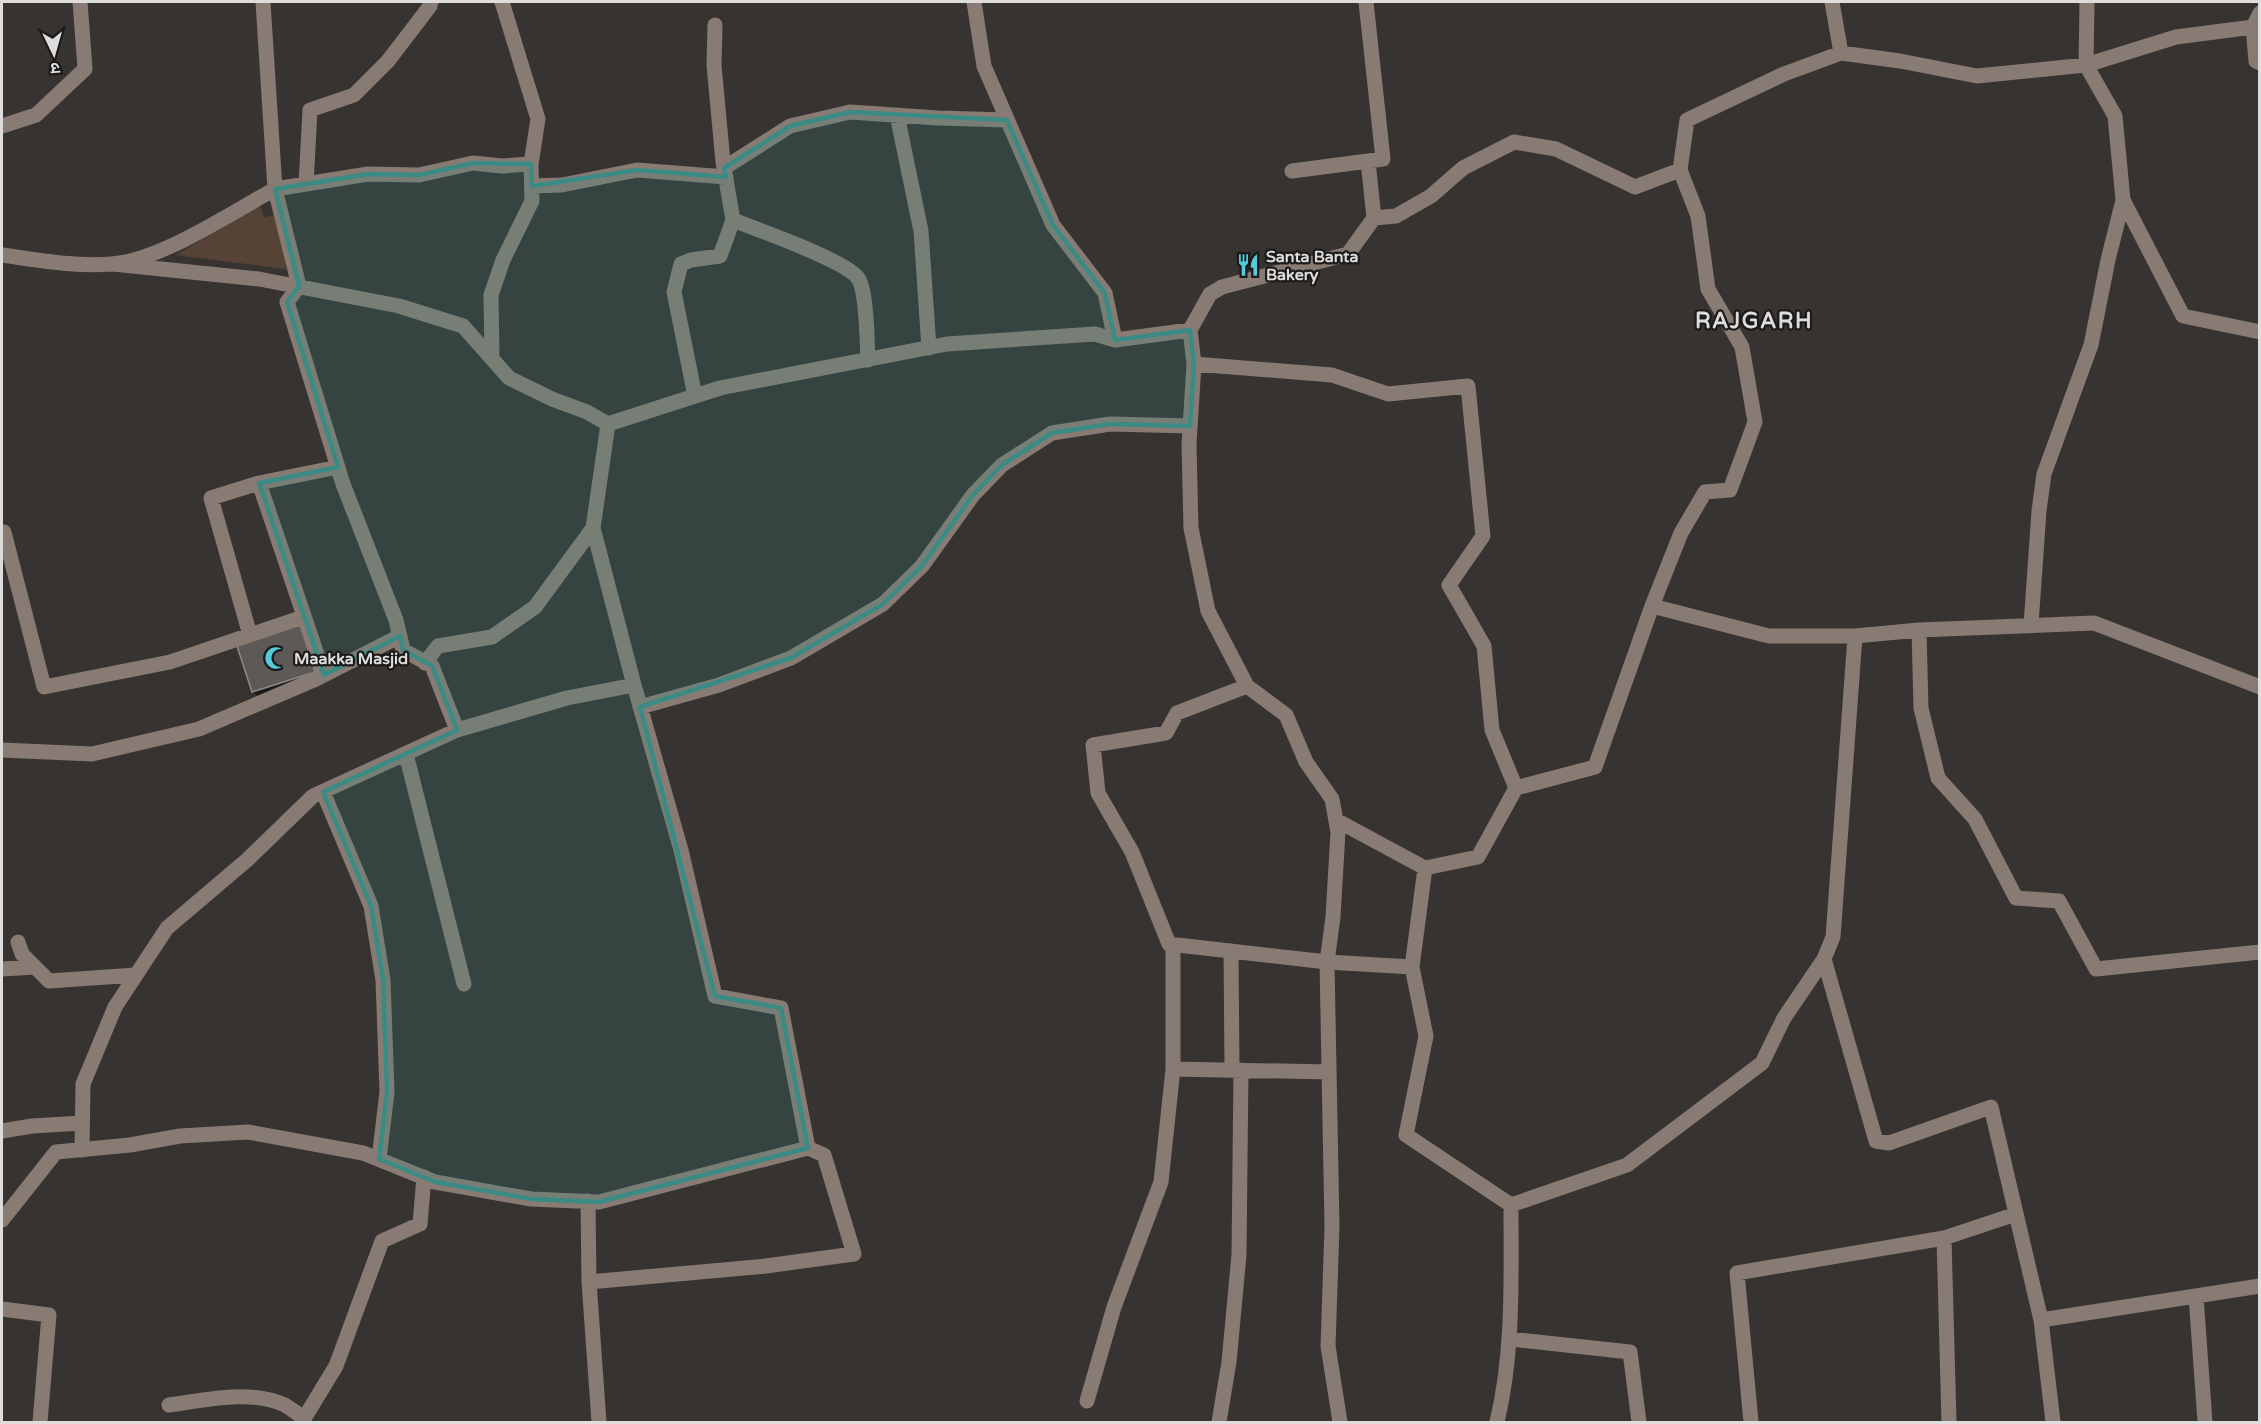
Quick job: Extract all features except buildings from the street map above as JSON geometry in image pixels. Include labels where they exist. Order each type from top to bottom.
[{"type":"street","points":[[2,126],[36,114],[85,69],[80,2]]},
{"type":"street","points":[[263,2],[275,189],[299,286],[287,303],[338,467],[396,620],[403,650],[432,666],[457,730]]},
{"type":"street","points":[[306,184],[310,110],[354,95],[388,61],[430,6],[430,2]]},
{"type":"street","points":[[492,358],[491,295],[502,260],[532,201],[531,164],[538,119],[502,2]]},
{"type":"street","points":[[974,2],[984,66],[1053,225],[1105,293],[1115,340]]},
{"type":"street","points":[[1292,171],[1383,159],[1366,2]]},
{"type":"street","points":[[1832,2],[1841,53]]},
{"type":"street","points":[[2031,626],[2039,511],[2044,474],[2091,345],[2123,200],[2115,116],[2086,65],[2088,2]]},
{"type":"street","points":[[1336,820],[1425,868],[1478,857],[1516,788],[1595,767],[1652,606],[1681,533],[1705,492],[1730,490],[1755,422],[1742,347],[1708,289],[1698,216],[1680,170],[1687,120],[1784,74],[1841,53],[1900,61],[1977,76],[2086,65],[2176,37],[2256,20],[2256,61],[2259,63]]},
{"type":"street","points":[[695,396],[675,292],[681,264],[720,255],[733,220],[725,172],[714,65],[715,25]]},
{"type":"street","points":[[532,186],[562,185],[637,170],[725,172],[790,126],[850,112],[1007,120]]},
{"type":"street","points":[[897,115],[921,231],[929,348]]},
{"type":"street","points":[[1374,218],[1396,216],[1431,196],[1463,168],[1514,142],[1556,149],[1635,187],[1680,170]]},
{"type":"street","points":[[1340,1422],[1328,1346],[1332,1227],[1327,962],[1338,832],[1332,799],[1306,762],[1286,715],[1247,686],[1208,611],[1191,528],[1190,426],[1194,364],[1190,330],[1210,294],[1222,287],[1348,254],[1374,218],[1368,161]]},
{"type":"street","points":[[113,264],[156,253],[275,189],[368,174],[419,175],[474,164],[502,166],[531,164]]},
{"type":"street","points":[[2123,200],[2183,316],[2259,332]]},
{"type":"street","points":[[733,220],[840,264],[859,279],[864,297],[868,360]]},
{"type":"street","points":[[2,255],[52,262],[113,264],[259,279],[399,306],[463,326],[509,378],[552,399],[587,412],[608,424],[720,388],[946,344],[1095,334],[1115,340],[1190,330]]},
{"type":"street","points":[[1194,364],[1332,375],[1388,394],[1468,386],[1483,536],[1449,585],[1484,646],[1492,730],[1516,788]]},
{"type":"street","points":[[608,424],[593,528],[640,707],[681,850],[715,996],[781,1008],[808,1148]]},
{"type":"street","points":[[640,707],[719,685],[791,658],[883,604],[922,566],[973,495],[1002,465],[1052,433],[1110,424],[1190,426]]},
{"type":"street","points":[[250,635],[211,498],[259,483],[338,467]]},
{"type":"street","points":[[259,483],[324,675]]},
{"type":"street","points":[[426,663],[438,646],[492,637],[534,607],[593,528]]},
{"type":"street","points":[[4,532],[44,687],[170,662],[303,617]]},
{"type":"street","points":[[1652,606],[1769,636],[1855,636],[1919,630],[2094,623],[2259,687]]},
{"type":"street","points":[[1919,630],[1921,708],[1938,778],[1975,819],[2016,898],[2059,901],[2096,969],[2259,952]]},
{"type":"street","points":[[2,750],[92,754],[199,729],[324,675],[400,636]]},
{"type":"street","points":[[1511,1205],[1627,1165],[1762,1063],[1784,1018],[1824,959],[1833,937],[1855,636]]},
{"type":"street","points":[[82,1150],[83,1084],[115,1007],[167,928],[247,860],[313,796],[457,730],[567,698],[634,685]]},
{"type":"street","points":[[1247,686],[1177,713],[1166,733],[1093,746],[1098,793],[1132,852],[1169,944],[1327,962],[1412,967]]},
{"type":"street","points":[[406,754],[464,984]]},
{"type":"street","points":[[323,792],[371,906],[382,980],[387,1092],[379,1160]]},
{"type":"street","points":[[1425,868],[1412,967],[1426,1036],[1406,1135],[1511,1205]]},
{"type":"street","points":[[18,942],[22,954],[49,981],[136,975]]},
{"type":"street","points":[[1087,1401],[1114,1307],[1161,1182],[1173,1069],[1173,945]]},
{"type":"street","points":[[1219,1422],[1229,1362],[1239,1255],[1236,1070],[1231,951]]},
{"type":"street","points":[[1824,959],[1876,1141],[1889,1143],[1991,1107],[2041,1320],[2053,1422]]},
{"type":"street","points":[[2,969],[35,967]]},
{"type":"street","points":[[1173,1069],[1329,1072]]},
{"type":"street","points":[[2,1131],[32,1126],[82,1123]]},
{"type":"street","points":[[2,1220],[56,1152],[130,1145],[180,1136],[248,1132],[363,1153],[435,1182],[531,1199],[599,1202],[808,1148],[825,1155],[854,1254],[766,1266],[589,1282]]},
{"type":"street","points":[[169,1404],[217,1398],[257,1397],[284,1405],[303,1420],[336,1366],[382,1241],[420,1224],[424,1177]]},
{"type":"street","points":[[588,1201],[589,1282],[599,1422]]},
{"type":"street","points":[[1497,1422],[1510,1339],[1511,1205]]},
{"type":"street","points":[[1751,1422],[1737,1274],[1944,1238],[2016,1214]]},
{"type":"street","points":[[1944,1238],[1949,1422]]},
{"type":"street","points":[[2041,1320],[2259,1286]]},
{"type":"street","points":[[2196,1296],[2205,1422]]},
{"type":"street","points":[[2,1309],[49,1315],[40,1422]]},
{"type":"street","points":[[1510,1339],[1630,1352],[1639,1422]]},
{"type":"highlighted area","points":[[850,112],[1007,120],[1053,225],[1105,293],[1115,340],[1190,330],[1194,364],[1190,426],[1110,424],[1052,433],[1002,465],[973,495],[922,566],[883,604],[791,658],[640,707],[715,996],[781,1008],[808,1148],[599,1202],[531,1199],[435,1182],[379,1159],[387,1092],[383,980],[371,906],[323,792],[457,730],[432,666],[403,650],[400,636],[324,675],[259,483],[338,467],[287,302],[299,286],[275,189],[368,174],[419,175],[473,163],[531,164],[532,186],[637,170],[726,177],[724,168],[790,126]]},
{"type":"shaded area","points":[[260,206],[264,217],[277,215],[286,269],[176,255]]},
{"type":"place","name":"Santa Banta Bakery","points":[[1248,265]]},
{"type":"place","name":"Maakka Masjid","points":[[276,658]]},
{"type":"district","name":"RAJGARH","points":[[1754,320]]}]
